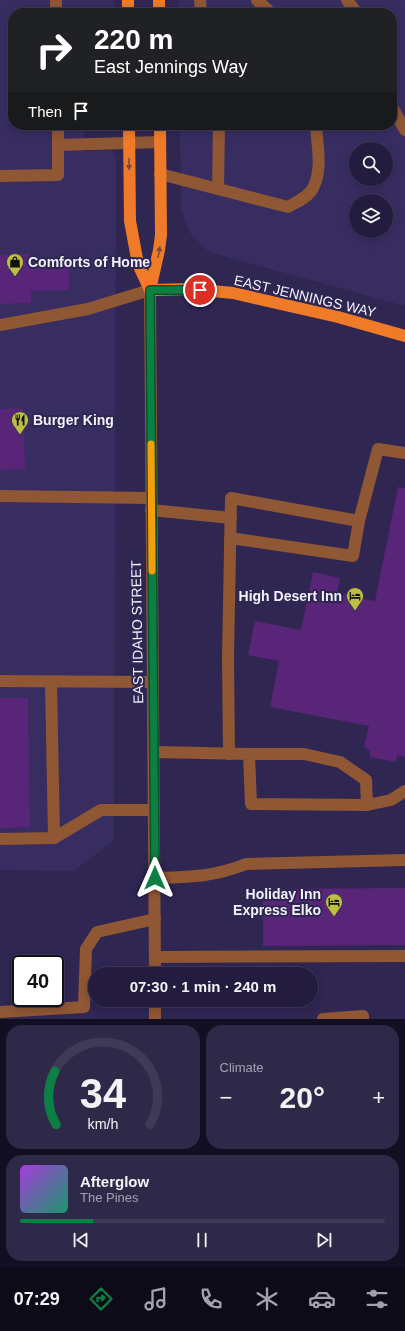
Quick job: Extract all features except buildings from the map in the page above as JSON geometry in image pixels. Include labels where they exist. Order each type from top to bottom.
[{"type":"main road","name":"EAST IDAHO STREET","points":[[129,130],[130,221],[138,264],[150,290]]},
{"type":"main road","name":"EAST IDAHO STREET","points":[[150,290],[159,250],[160,130]]},
{"type":"main road","name":"EAST JENNINGS WAY","points":[[150,290],[192,289],[233,293],[338,317],[405,336]]},
{"type":"street","points":[[257,0],[266,8]]},
{"type":"street","points":[[347,0],[353,8]]},
{"type":"street","points":[[397,108],[405,130]]},
{"type":"street","points":[[0,176],[58,175],[58,130]]},
{"type":"street","points":[[218,189],[219,130]]},
{"type":"street","points":[[160,174],[288,207],[303,198],[313,189],[319,170],[316,130]]},
{"type":"street","points":[[58,145],[160,142]]},
{"type":"street","points":[[0,325],[88,309],[150,290]]},
{"type":"street","name":"EAST IDAHO STREET","points":[[150,290],[155,967]]},
{"type":"street","points":[[230,538],[353,556],[359,521],[378,449],[405,453]]},
{"type":"street","points":[[0,496],[151,498]]},
{"type":"street","points":[[230,754],[228,657],[231,498],[359,521]]},
{"type":"street","points":[[151,510],[231,518]]},
{"type":"street","points":[[0,682],[152,682]]},
{"type":"street","points":[[51,682],[54,838]]},
{"type":"street","points":[[154,752],[304,754],[340,762],[366,780],[367,805]]},
{"type":"street","points":[[249,754],[251,804],[367,805],[391,800],[405,791]]},
{"type":"street","points":[[0,839],[54,838],[101,810],[154,810]]},
{"type":"street","points":[[155,878],[226,872],[246,864],[405,860]]},
{"type":"street","points":[[0,1012],[84,1007],[86,949],[97,932],[155,919]]},
{"type":"street","points":[[155,957],[405,956]]},
{"type":"street","points":[[155,1007],[155,1019]]},
{"type":"street","points":[[324,1019],[363,1016],[363,1019]]},
{"type":"shaded area","points":[[0,0],[114,0],[114,8],[8,8],[8,130],[84,130],[84,151],[112,150],[116,157],[114,840],[74,871],[0,870]]},
{"type":"shaded area","points":[[178,0],[405,0],[405,306],[209,252],[190,233],[181,210],[180,130],[397,130],[397,8],[179,8]]},
{"type":"slow traffic","points":[[151,444],[152,571]]},
{"type":"place","name":"Comforts of Home","points":[[15,277]]},
{"type":"place","name":"Burger King","points":[[20,435]]},
{"type":"place","name":"High Desert Inn","points":[[355,611]]},
{"type":"place","name":"Holiday Inn Express Elko","points":[[334,917]]},
{"type":"route","points":[[155,878],[152,682],[150,290],[200,290]]}]
